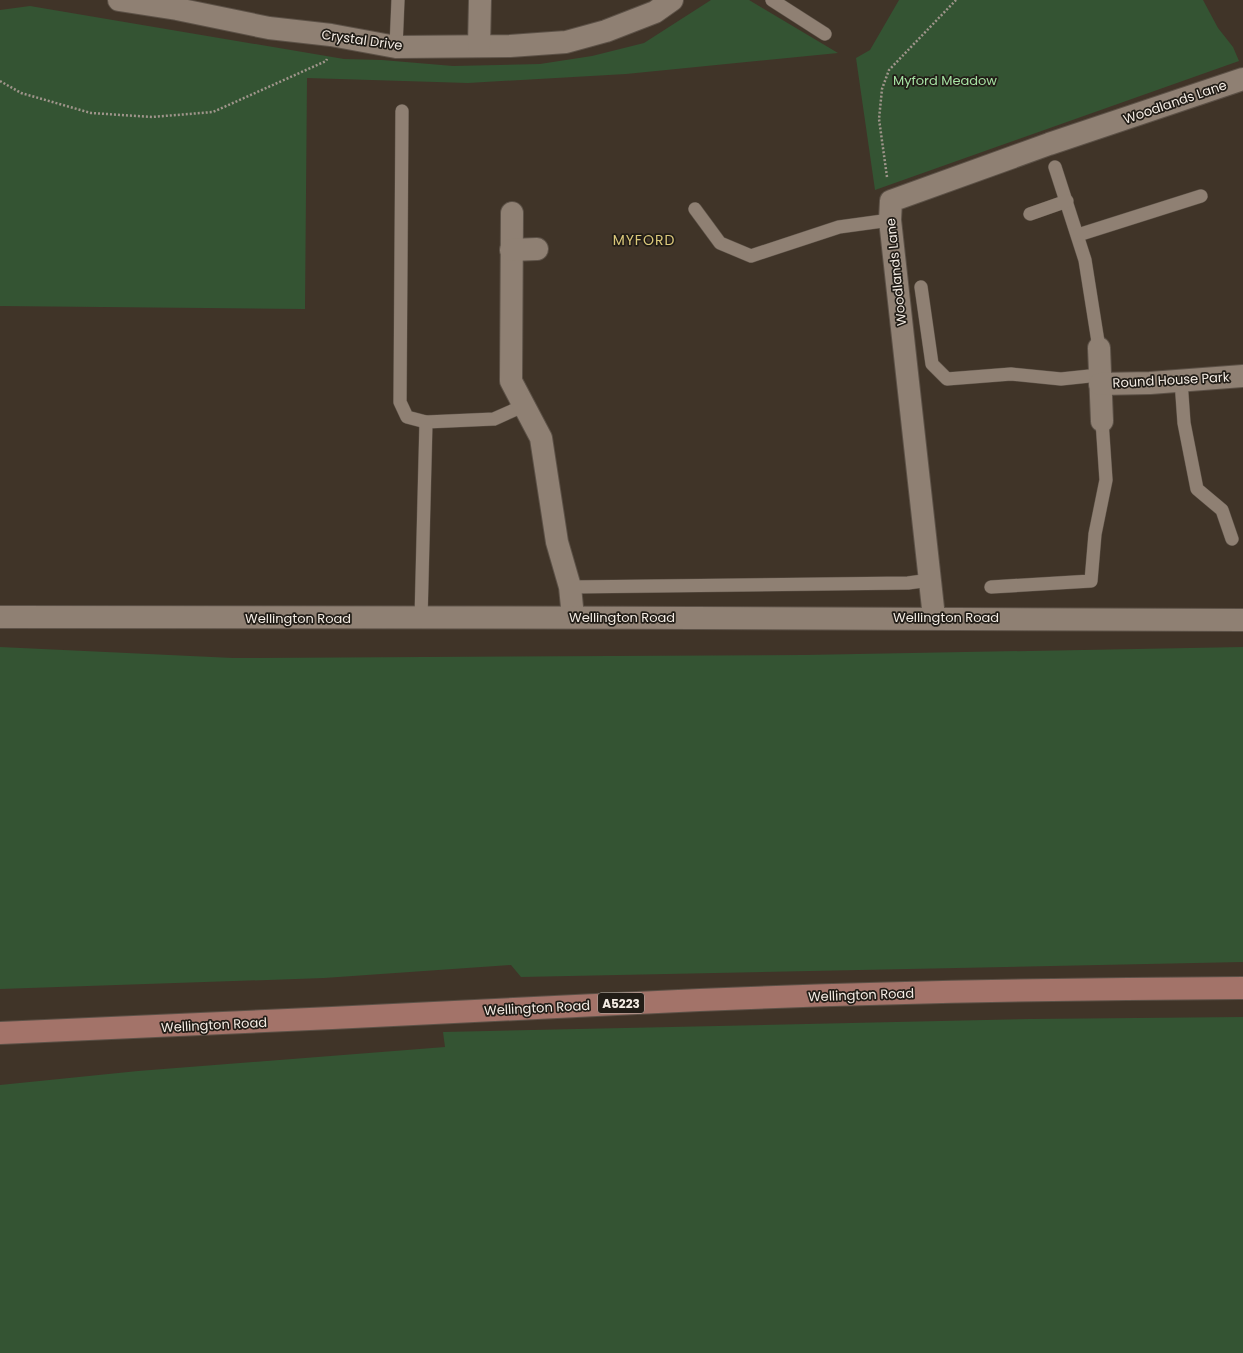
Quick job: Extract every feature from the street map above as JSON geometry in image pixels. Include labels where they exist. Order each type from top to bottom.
[{"type":"main road","name":"Wellington Road","points":[[0,1034],[198,1026],[639,1002],[1042,989],[1243,988]]},
{"type":"street","name":"Crystal Drive","points":[[119,0],[178,4],[269,28],[331,35],[396,47],[479,46],[566,42],[606,31],[655,12],[672,0]]},
{"type":"street","points":[[479,46],[480,0]]},
{"type":"street","name":"Woodlands Lane","points":[[934,617],[890,211],[1049,144],[1243,79]]},
{"type":"street","points":[[512,213],[511,381],[541,438],[557,542],[570,587],[572,617]]},
{"type":"street","points":[[512,250],[537,249]]},
{"type":"street","name":"Round House Park","points":[[1099,348],[1102,421]]},
{"type":"street","name":"Round House Park","points":[[1100,380],[1181,381],[1243,376]]},
{"type":"street","name":"Wellington Road","points":[[0,617],[421,619],[572,617],[934,617],[1243,620]]},
{"type":"lane","points":[[396,47],[398,0]]},
{"type":"lane","points":[[772,0],[825,34]]},
{"type":"lane","points":[[402,111],[400,402],[407,417],[426,422],[494,419],[523,406]]},
{"type":"lane","points":[[1055,167],[1085,260],[1099,348]]},
{"type":"lane","points":[[1078,236],[1201,196]]},
{"type":"lane","points":[[1030,214],[1066,201]]},
{"type":"lane","points":[[695,209],[720,243],[751,256],[890,211]]},
{"type":"lane","points":[[921,287],[932,364],[948,380],[1011,374],[1061,379],[1100,380]]},
{"type":"lane","points":[[1181,381],[1184,423],[1197,488],[1222,510],[1232,539]]},
{"type":"lane","points":[[992,587],[1091,581],[1095,534],[1106,480],[1102,421]]},
{"type":"lane","points":[[421,619],[426,422]]},
{"type":"lane","points":[[570,587],[908,582],[930,580]]},
{"type":"path","points":[[890,211],[879,119],[882,89],[889,70],[956,0]]},
{"type":"path","points":[[0,81],[22,93],[91,113],[152,117],[213,112],[326,61],[331,35]]},
{"type":"green space","points":[[711,0],[749,0],[838,53],[626,74],[468,83],[307,78],[305,309],[0,306],[0,10],[30,6],[344,59],[382,60],[453,66],[540,64],[592,56],[644,43]]},
{"type":"green space","name":"Myford Meadow","points":[[899,0],[1203,0],[1218,28],[1233,47],[1239,61],[875,190],[856,58],[870,50]]},
{"type":"green space","points":[[0,647],[233,658],[804,655],[1243,647],[1243,962],[521,977],[511,965],[324,978],[0,989]]},
{"type":"green space","points":[[1243,1017],[1243,1353],[0,1353],[0,1085],[138,1071],[445,1047],[443,1032],[1030,1019]]},
{"type":"district","name":"MYFORD","points":[[644,240]]}]
